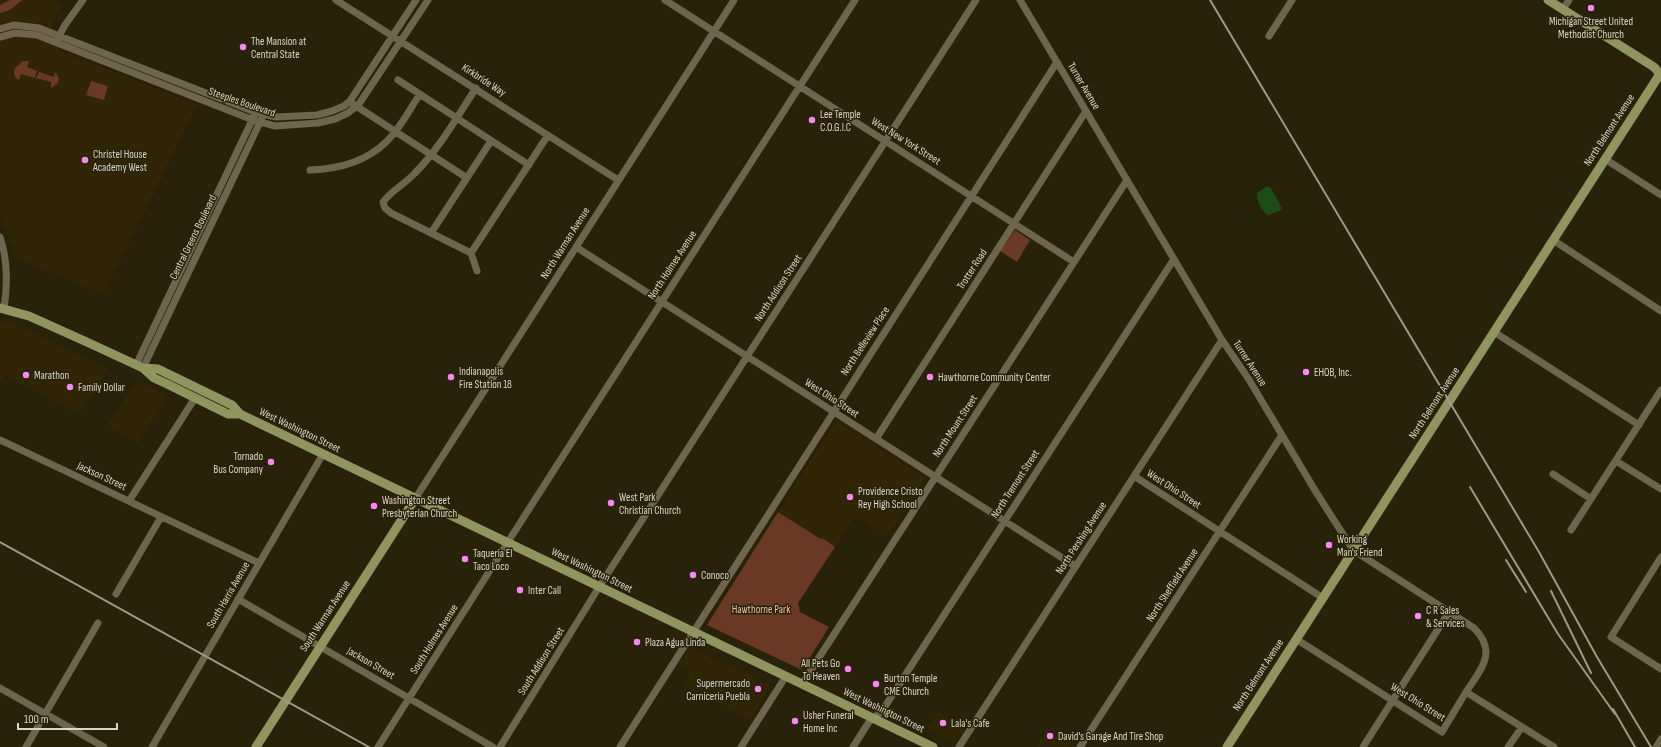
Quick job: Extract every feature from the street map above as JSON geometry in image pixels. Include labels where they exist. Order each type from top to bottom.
[{"type":"main road","points":[[1548,0],[1654,67],[1661,74]]},
{"type":"main road","name":"North Belmont Avenue","points":[[1227,747],[1661,74]]},
{"type":"main road","name":"West Washington Street","points":[[2,308],[33,318],[139,367],[154,378],[228,414],[240,414]]},
{"type":"main road","name":"West Washington Street","points":[[139,367],[158,369],[232,405],[240,414],[933,747]]},
{"type":"main road","name":"South Warman Avenue","points":[[256,747],[415,499]]},
{"type":"street","points":[[56,43],[65,25],[83,0]]},
{"type":"street","name":"Kirkbride Way","points":[[336,0],[401,40],[618,180]]},
{"type":"street","name":"Steeples Boulevard","points":[[0,29],[14,25],[25,25],[39,28],[259,113],[276,117],[317,114],[332,111],[350,101],[416,0]]},
{"type":"street","name":"Steeples Boulevard","points":[[0,38],[15,33],[24,33],[37,36],[253,120],[275,126],[318,123],[335,119],[356,107],[428,0]]},
{"type":"street","name":"West New York Street","points":[[665,0],[1074,262]]},
{"type":"street","name":"North Warman Avenue","points":[[415,499],[734,0]]},
{"type":"street","name":"North Holmes Avenue","points":[[507,543],[855,0]]},
{"type":"street","name":"North Addison Street","points":[[599,587],[976,0]]},
{"type":"street","name":"Turner Avenue","points":[[1020,0],[1222,340],[1248,378],[1353,550],[1474,628],[1480,635],[1487,652],[1484,666],[1466,692]]},
{"type":"street","points":[[1269,36],[1292,0]]},
{"type":"street","points":[[1563,9],[1569,0]]},
{"type":"street","name":"North Belleview Place","points":[[620,747],[1057,62]]},
{"type":"street","points":[[398,80],[529,165]]},
{"type":"street","points":[[476,88],[431,155],[414,174],[389,194],[383,202],[385,208],[391,213],[471,253],[477,271]]},
{"type":"street","points":[[310,170],[343,166],[364,158],[386,142],[395,132],[420,94]]},
{"type":"street","points":[[350,101],[356,107],[468,178]]},
{"type":"street","name":"Trotter Road","points":[[876,439],[1086,111]]},
{"type":"street","name":"Central Greens Boulevard","points":[[139,367],[253,120],[259,113]]},
{"type":"street","name":"Central Greens Boulevard","points":[[139,367],[261,122],[259,113]]},
{"type":"street","points":[[471,253],[548,135]]},
{"type":"street","points":[[431,233],[492,141]]},
{"type":"street","points":[[1605,159],[1661,194]]},
{"type":"street","name":"North Mount Street","points":[[802,684],[1127,180]]},
{"type":"street","points":[[0,237],[5,255],[7,273],[2,308]]},
{"type":"street","points":[[1553,240],[1661,310]]},
{"type":"street","name":"West Ohio Street","points":[[576,247],[1075,566]]},
{"type":"street","name":"North Tremont Street","points":[[853,747],[865,728],[882,711],[1174,259]]},
{"type":"street","points":[[1494,332],[1639,425]]},
{"type":"street","name":"North Pershing Avenue","points":[[959,747],[1222,340]]},
{"type":"street","points":[[1571,530],[1661,390]]},
{"type":"street","points":[[128,501],[195,398]]},
{"type":"street","name":"North Sheffield Avenue","points":[[1080,747],[1282,435]]},
{"type":"street","name":"Jackson Street","points":[[0,440],[259,564]]},
{"type":"street","name":"South Harris Avenue","points":[[152,747],[323,454]]},
{"type":"street","points":[[1616,460],[1661,489]]},
{"type":"street","points":[[1553,474],[1591,499]]},
{"type":"street","name":"West Ohio Street","points":[[1134,476],[1323,598]]},
{"type":"street","points":[[116,594],[161,517]]},
{"type":"street","name":"South Holmes Avenue","points":[[378,747],[507,543]]},
{"type":"street","points":[[1661,557],[1611,637],[1661,669]]},
{"type":"street","name":"South Addison Street","points":[[500,747],[599,587]]},
{"type":"street","name":"Jackson Street","points":[[238,599],[493,747]]},
{"type":"street","points":[[1363,747],[1449,612]]},
{"type":"street","points":[[26,747],[98,623]]},
{"type":"street","name":"West Ohio Street","points":[[1296,639],[1442,732],[1466,692]]},
{"type":"street","points":[[740,747],[786,676]]},
{"type":"street","points":[[0,688],[104,747]]},
{"type":"street","points":[[1466,692],[1554,747]]},
{"type":"street","points":[[1508,747],[1522,727]]},
{"type":"street","points":[[1656,747],[1661,739]]},
{"type":"shaded area","name":"Christel House Academy West","points":[[0,0],[56,0],[59,9],[53,25],[60,51],[197,105],[104,294],[15,257],[0,215]]},
{"type":"shaded area","points":[[1267,186],[1271,188],[1282,208],[1280,211],[1268,215],[1260,206],[1257,193]]},
{"type":"shaded area","points":[[7,320],[108,369],[79,414],[5,375],[0,382],[0,324]]},
{"type":"shaded area","points":[[137,381],[168,396],[138,442],[107,425]]},
{"type":"shaded area","name":"Providence Cristo Rey High School","points":[[836,421],[925,478],[887,537],[855,516],[835,547],[824,539],[819,539],[778,512]]},
{"type":"shaded area","points":[[690,647],[770,685],[751,720],[685,685],[689,676],[689,670],[679,664]]},
{"type":"shaded area","points":[[938,712],[965,728],[955,742],[953,743],[927,730]]},
{"type":"shaded area","name":"David's Garage And Tire Shop","points":[[1047,730],[1073,743],[1070,747],[1036,747]]},
{"type":"green space","points":[[10,0],[22,0],[10,10],[0,13],[0,5]]},
{"type":"green space","points":[[23,61],[29,61],[27,67],[37,71],[35,78],[21,74],[19,80],[15,77],[15,68]]},
{"type":"green space","points":[[39,72],[54,77],[55,72],[59,78],[58,83],[51,88],[51,82],[36,78]]},
{"type":"green space","points":[[91,81],[108,86],[104,100],[86,95]]},
{"type":"green space","points":[[1015,230],[1030,240],[1017,262],[1000,251]]},
{"type":"green space","name":"Hawthorne Park","points":[[778,512],[835,547],[798,603],[800,612],[829,627],[802,670],[707,625]]},
{"type":"railway","points":[[1210,0],[1539,552],[1597,657],[1651,747]]},
{"type":"railway","points":[[1470,487],[1558,634],[1615,714]]},
{"type":"railway","points":[[0,542],[369,747]]},
{"type":"railway","points":[[1506,560],[1526,592]]},
{"type":"railway","points":[[1551,591],[1591,673]]},
{"type":"railway","points":[[1613,709],[1635,747]]},
{"type":"place","name":"Michigan Street United Methodist Church","points":[[1591,8]]},
{"type":"place","name":"The Mansion at Central State","points":[[243,47]]},
{"type":"place","name":"Lee Temple C.O.G.I.C","points":[[812,120]]},
{"type":"place","name":"Christel House Academy West","points":[[85,160]]},
{"type":"place","name":"EHOB, Inc.","points":[[1306,372]]},
{"type":"place","name":"Marathon","points":[[26,375]]},
{"type":"place","name":"Indianapolis Fire Station 18","points":[[451,377]]},
{"type":"place","name":"Hawthorne Community Center","points":[[930,377]]},
{"type":"place","name":"Family Dollar","points":[[70,387]]},
{"type":"place","name":"Tornado Bus Company","points":[[271,462]]},
{"type":"place","name":"Providence Cristo Rey High School","points":[[850,497]]},
{"type":"place","name":"West Park Christian Church","points":[[611,503]]},
{"type":"place","name":"Washington Street Presbyterian Church","points":[[374,506]]},
{"type":"place","name":"Working Man's Friend","points":[[1329,545]]},
{"type":"place","name":"Taqueria El Taco Loco","points":[[465,559]]},
{"type":"place","name":"Conoco","points":[[693,575]]},
{"type":"place","name":"Inter Call","points":[[520,590]]},
{"type":"place","name":"C R Sales & Services","points":[[1418,616]]},
{"type":"place","name":"Plaza Agua Linda","points":[[637,642]]},
{"type":"place","name":"All Pets Go To Heaven","points":[[848,669]]},
{"type":"place","name":"Burton Temple CME Church","points":[[876,684]]},
{"type":"place","name":"Supermercado Carniceria Puebla","points":[[758,689]]},
{"type":"place","name":"Usher Funeral Home Inc","points":[[795,721]]},
{"type":"place","name":"Lala's Cafe","points":[[943,723]]},
{"type":"place","name":"David's Garage And Tire Shop","points":[[1050,736]]}]
